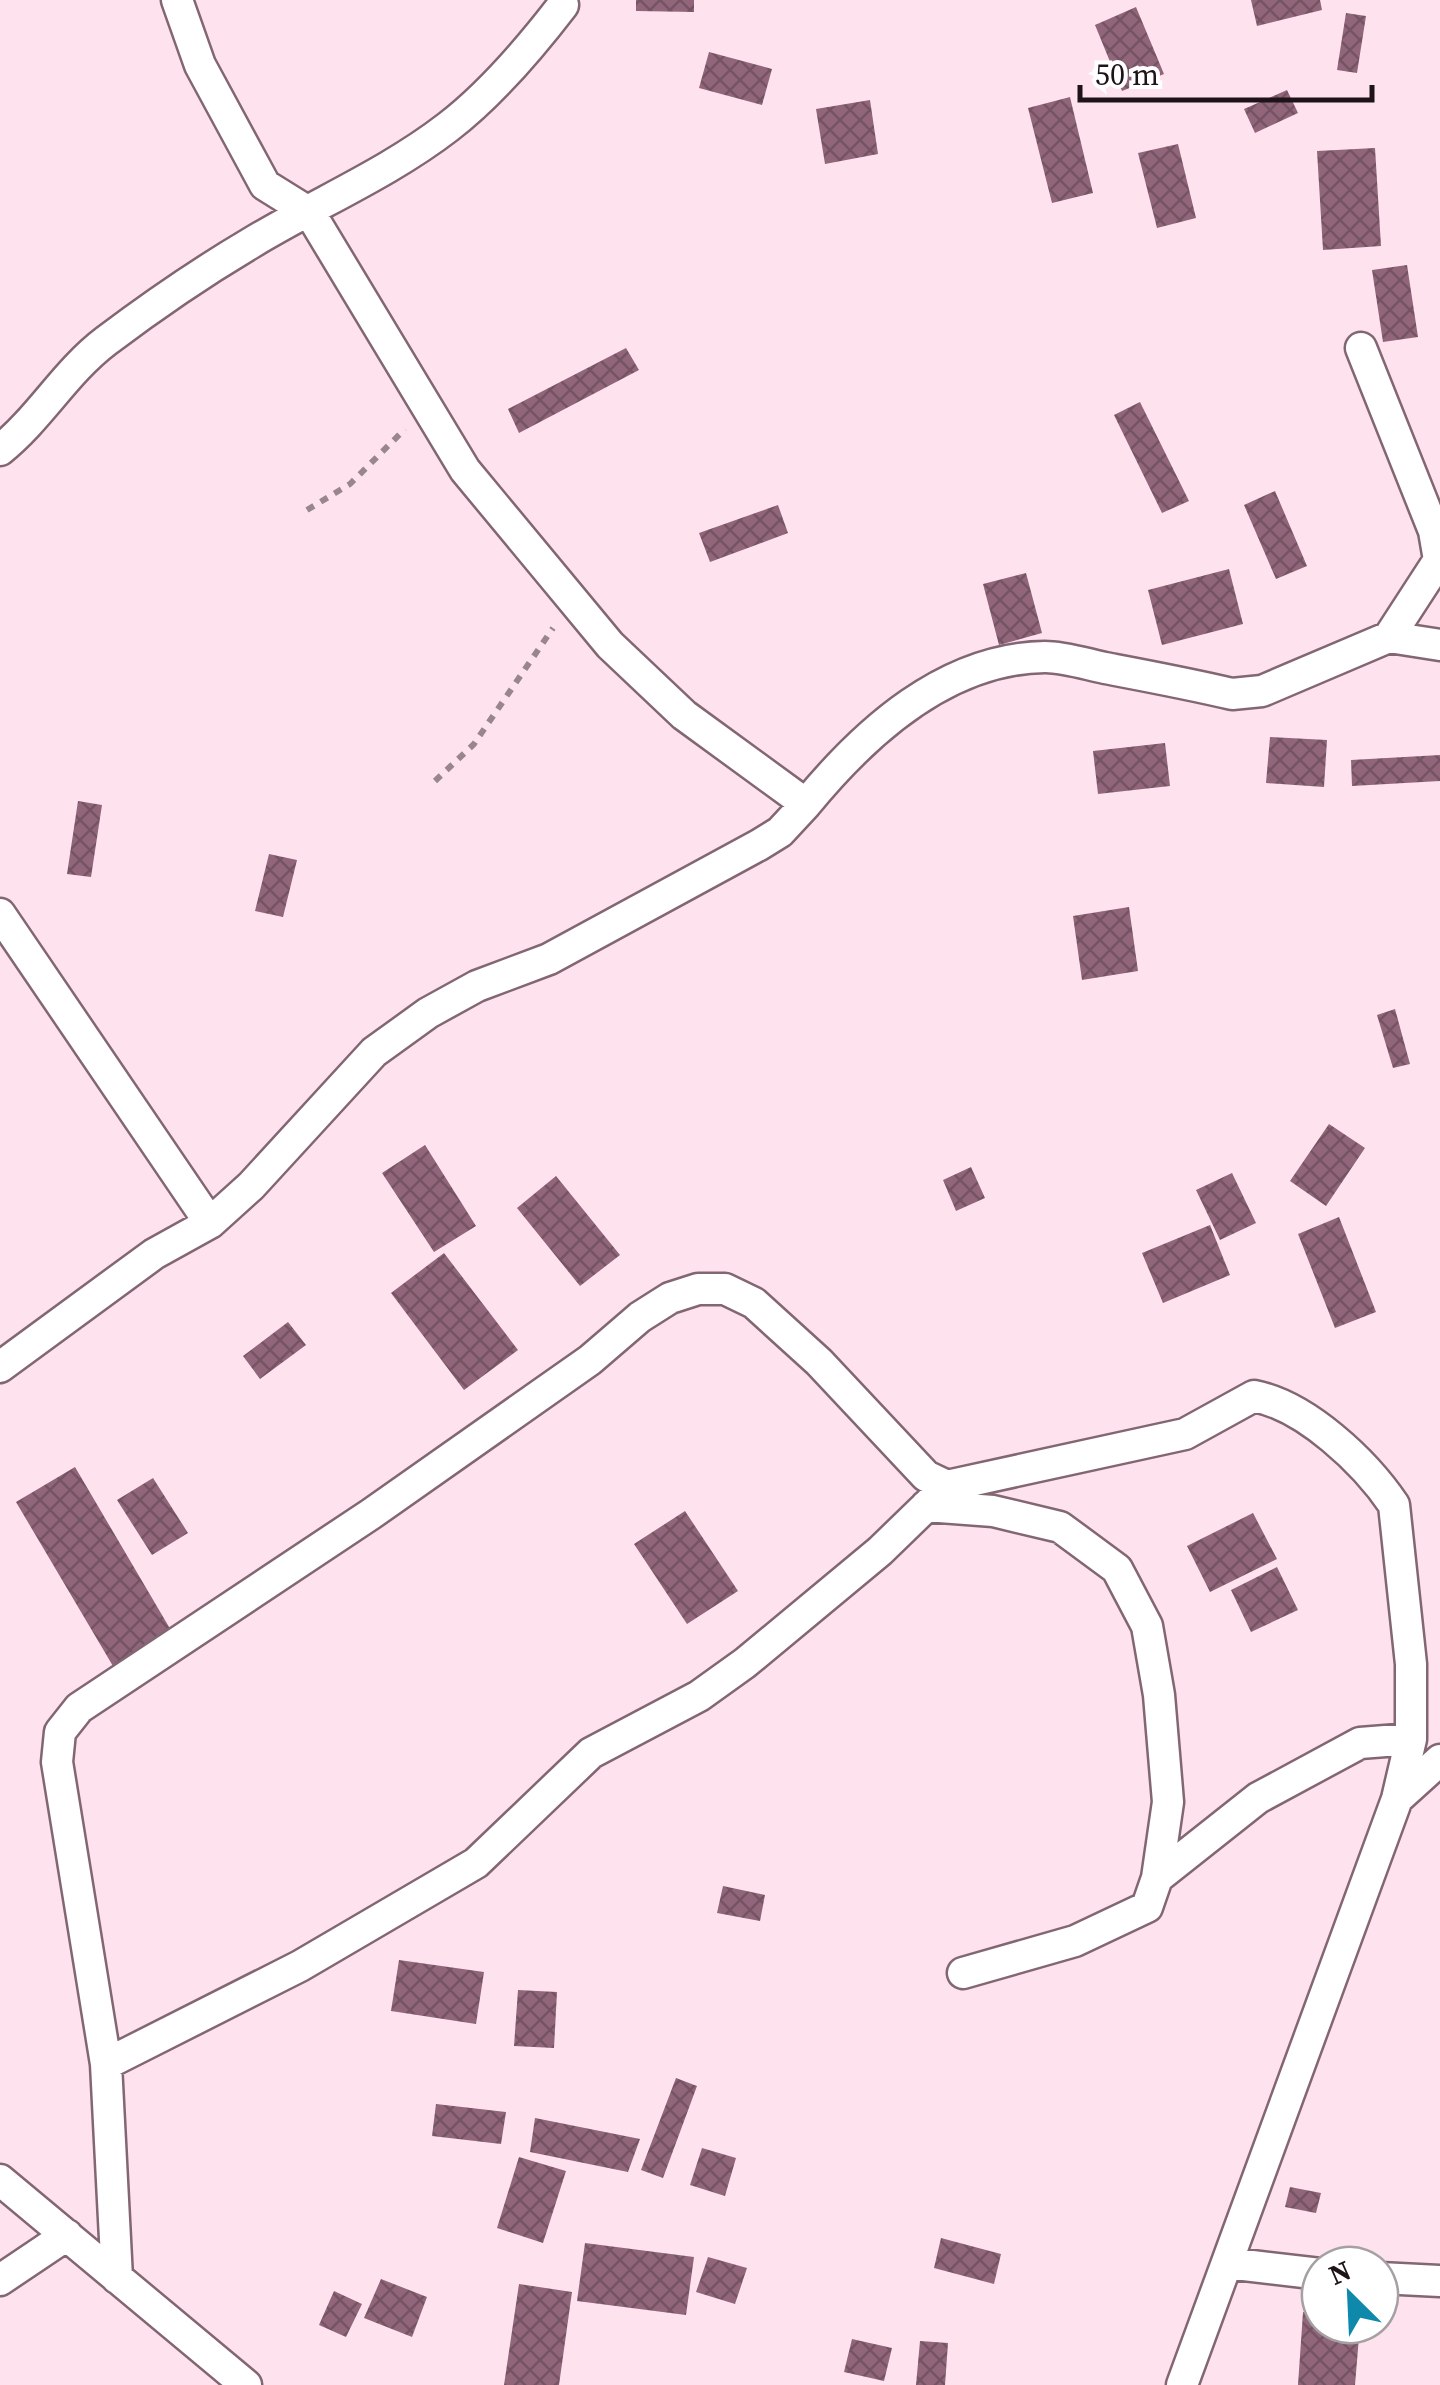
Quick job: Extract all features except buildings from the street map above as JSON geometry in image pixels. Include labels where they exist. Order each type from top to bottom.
[{"type":"street","points":[[176,0],[200,65],[265,185],[310,213],[466,470],[610,645],[684,715],[806,804]]},
{"type":"street","points":[[0,450],[22,432],[84,359],[107,340],[252,242],[310,213],[451,125],[534,42],[563,5]]},
{"type":"street","points":[[252,242],[265,185]]},
{"type":"street","points":[[1360,348],[1434,532],[1439,561],[1389,637]]},
{"type":"street","points":[[0,1367],[154,1254],[210,1223],[251,1186],[374,1052],[428,1013],[477,986],[549,959],[759,845],[905,706],[946,682],[1001,662],[1047,657],[1232,694],[1262,691],[1389,637],[1440,644]]},
{"type":"street","points":[[0,914],[210,1223]]},
{"type":"street","points":[[117,2278],[106,2064],[56,1762],[60,1732],[80,1708],[123,1683],[402,1492],[590,1360],[640,1317],[670,1298],[698,1290],[725,1289],[754,1303],[819,1362],[926,1476],[937,1496],[1060,1527],[1117,1569],[1146,1626],[1159,1695],[1168,1802],[1157,1878],[1147,1907],[1075,1942],[963,1973]]},
{"type":"street","points":[[106,2064],[300,1966],[476,1863],[591,1753],[698,1696],[746,1663],[937,1496],[1185,1434],[1254,1396],[1270,1399],[1310,1423],[1379,1484],[1394,1505],[1411,1664],[1412,1738],[1397,1799],[1182,2385]]},
{"type":"street","points":[[1157,1878],[1258,1798],[1360,1743],[1412,1738]]},
{"type":"street","points":[[1397,1799],[1440,1760]]},
{"type":"street","points":[[0,2180],[246,2385]]},
{"type":"street","points":[[0,2280],[67,2236]]},
{"type":"street","points":[[1227,2263],[1300,2272]]},
{"type":"street","points":[[1400,2279],[1440,2281]]},
{"type":"path","points":[[307,510],[350,484],[429,410]]},
{"type":"path","points":[[435,780],[474,744],[552,632],[556,576]]}]
